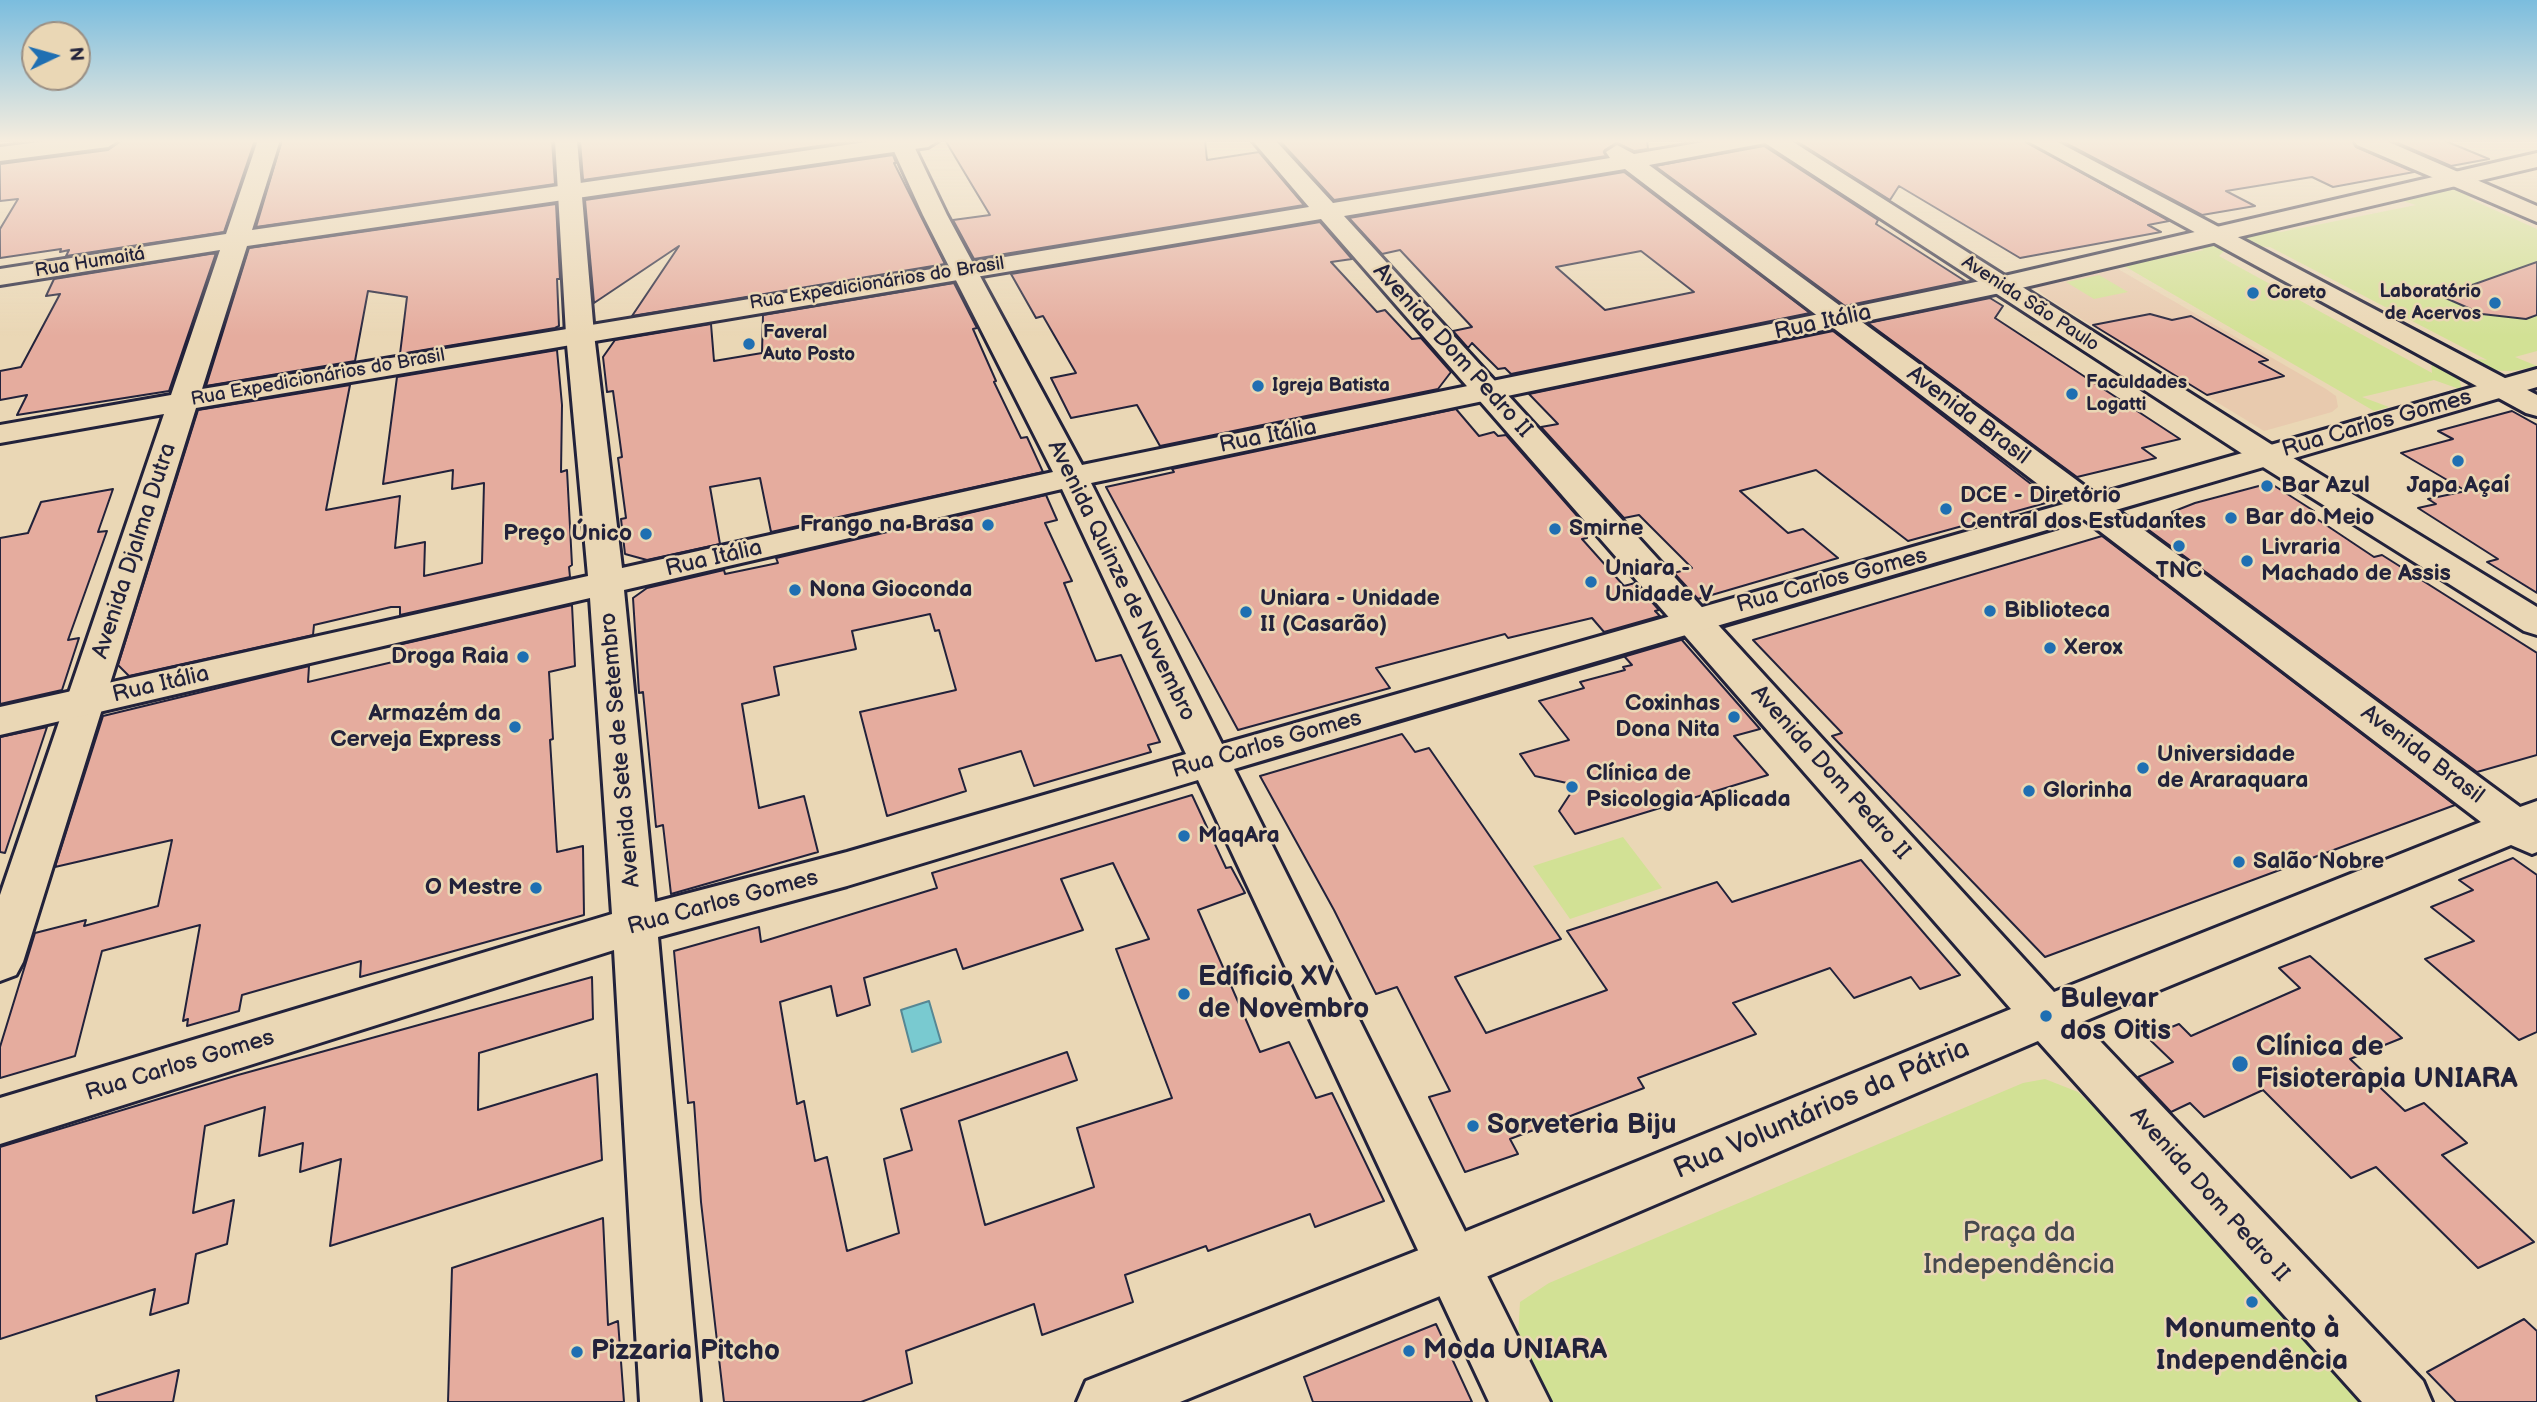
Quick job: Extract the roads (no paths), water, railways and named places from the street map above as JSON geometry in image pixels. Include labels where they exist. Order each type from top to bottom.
[{"type":"street","name":"Avenida Djalma Dutra","points":[[0,962],[83,703],[186,400],[247,205]]},
{"type":"street","name":"Rua Humaitá","points":[[0,277],[472,205]]},
{"type":"street","name":"Avenida Sete de Setembro","points":[[572,205],[580,334],[606,584],[636,925],[670,1402]]},
{"type":"street","name":"Avenida Quinze de Novembro","points":[[932,205],[1072,477],[1520,1402]]},
{"type":"street","name":"Avenida Dom Pedro II","points":[[1320,205],[2046,1016],[2402,1402]]},
{"type":"street","name":"Rua Expedicionários do Brasil","points":[[0,434],[186,400],[963,269],[1372,205]]},
{"type":"street","name":"Avenida Brasil","points":[[1686,205],[2090,507],[2530,828]]},
{"type":"street","name":"Avenida São Paulo","points":[[1876,205],[2266,455],[2537,623]]},
{"type":"street","points":[[2158,205],[2537,407]]},
{"type":"street","name":"Rua Itália","points":[[0,721],[1072,477],[1838,320],[2341,205]]},
{"type":"street","points":[[2516,205],[2537,215]]},
{"type":"street","name":"Rua Carlos Gomes","points":[[0,1121],[636,925],[848,869],[1692,619],[1899,564],[2537,378]]},
{"type":"street","name":"Rua Voluntários da Pátria","points":[[1107,1402],[1452,1264],[2046,1016],[2530,828]]},
{"type":"water","points":[[929,1001],[941,1042],[912,1052],[901,1010]]},
{"type":"place","name":"Coreto","points":[[2253,293]]},
{"type":"place","name":"Laboratório de Acervos","points":[[2495,303]]},
{"type":"place","name":"Faveral Auto Posto","points":[[749,344]]},
{"type":"place","name":"Igreja Batista","points":[[1258,386]]},
{"type":"place","name":"Faculdades Logatti","points":[[2072,394]]},
{"type":"place","name":"Japa Açaí","points":[[2458,461]]},
{"type":"place","name":"Bar Azul","points":[[2267,486]]},
{"type":"place","name":"DCE - Diretório Central dos Estudantes","points":[[1946,509]]},
{"type":"place","name":"Bar do Meio","points":[[2231,518]]},
{"type":"place","name":"Frango na Brasa","points":[[988,525]]},
{"type":"place","name":"Smirne","points":[[1555,529]]},
{"type":"place","name":"Preço Único","points":[[646,534]]},
{"type":"place","name":"TNC","points":[[2179,546]]},
{"type":"place","name":"Livraria Machado de Assis","points":[[2247,561]]},
{"type":"place","name":"Uniara - Unidade V","points":[[1591,582]]},
{"type":"place","name":"Nona Gioconda","points":[[795,590]]},
{"type":"place","name":"Biblioteca","points":[[1990,611]]},
{"type":"place","name":"Uniara - Unidade II (Casarão)","points":[[1246,612]]},
{"type":"place","name":"Xerox","points":[[2050,648]]},
{"type":"place","name":"Droga Raia","points":[[523,657]]},
{"type":"place","name":"Coxinhas Dona Nita","points":[[1734,717]]},
{"type":"place","name":"Armazém da Cerveja Express","points":[[515,727]]},
{"type":"place","name":"Universidade de Araraquara","points":[[2143,768]]},
{"type":"place","name":"Clínica de Psicologia Aplicada","points":[[1572,787]]},
{"type":"place","name":"Glorinha","points":[[2029,791]]},
{"type":"place","name":"MaqAra","points":[[1184,836]]},
{"type":"place","name":"Salão Nobre","points":[[2239,862]]},
{"type":"place","name":"O Mestre","points":[[536,888]]},
{"type":"place","name":"Edíficio XV de Novembro","points":[[1184,994]]},
{"type":"place","name":"Bulevar dos Oitis","points":[[2046,1016]]},
{"type":"place","name":"Clínica de Fisioterapia UNIARA","points":[[2240,1064]]},
{"type":"place","name":"Sorveteria Biju","points":[[1473,1126]]},
{"type":"place","name":"Monumento à Independência","points":[[2252,1302]]},
{"type":"place","name":"Moda UNIARA","points":[[1409,1351]]},
{"type":"place","name":"Pizzaria Pitcho","points":[[577,1352]]},
{"type":"park label","name":"Praça da Independência","points":[[2019,1250]]}]
